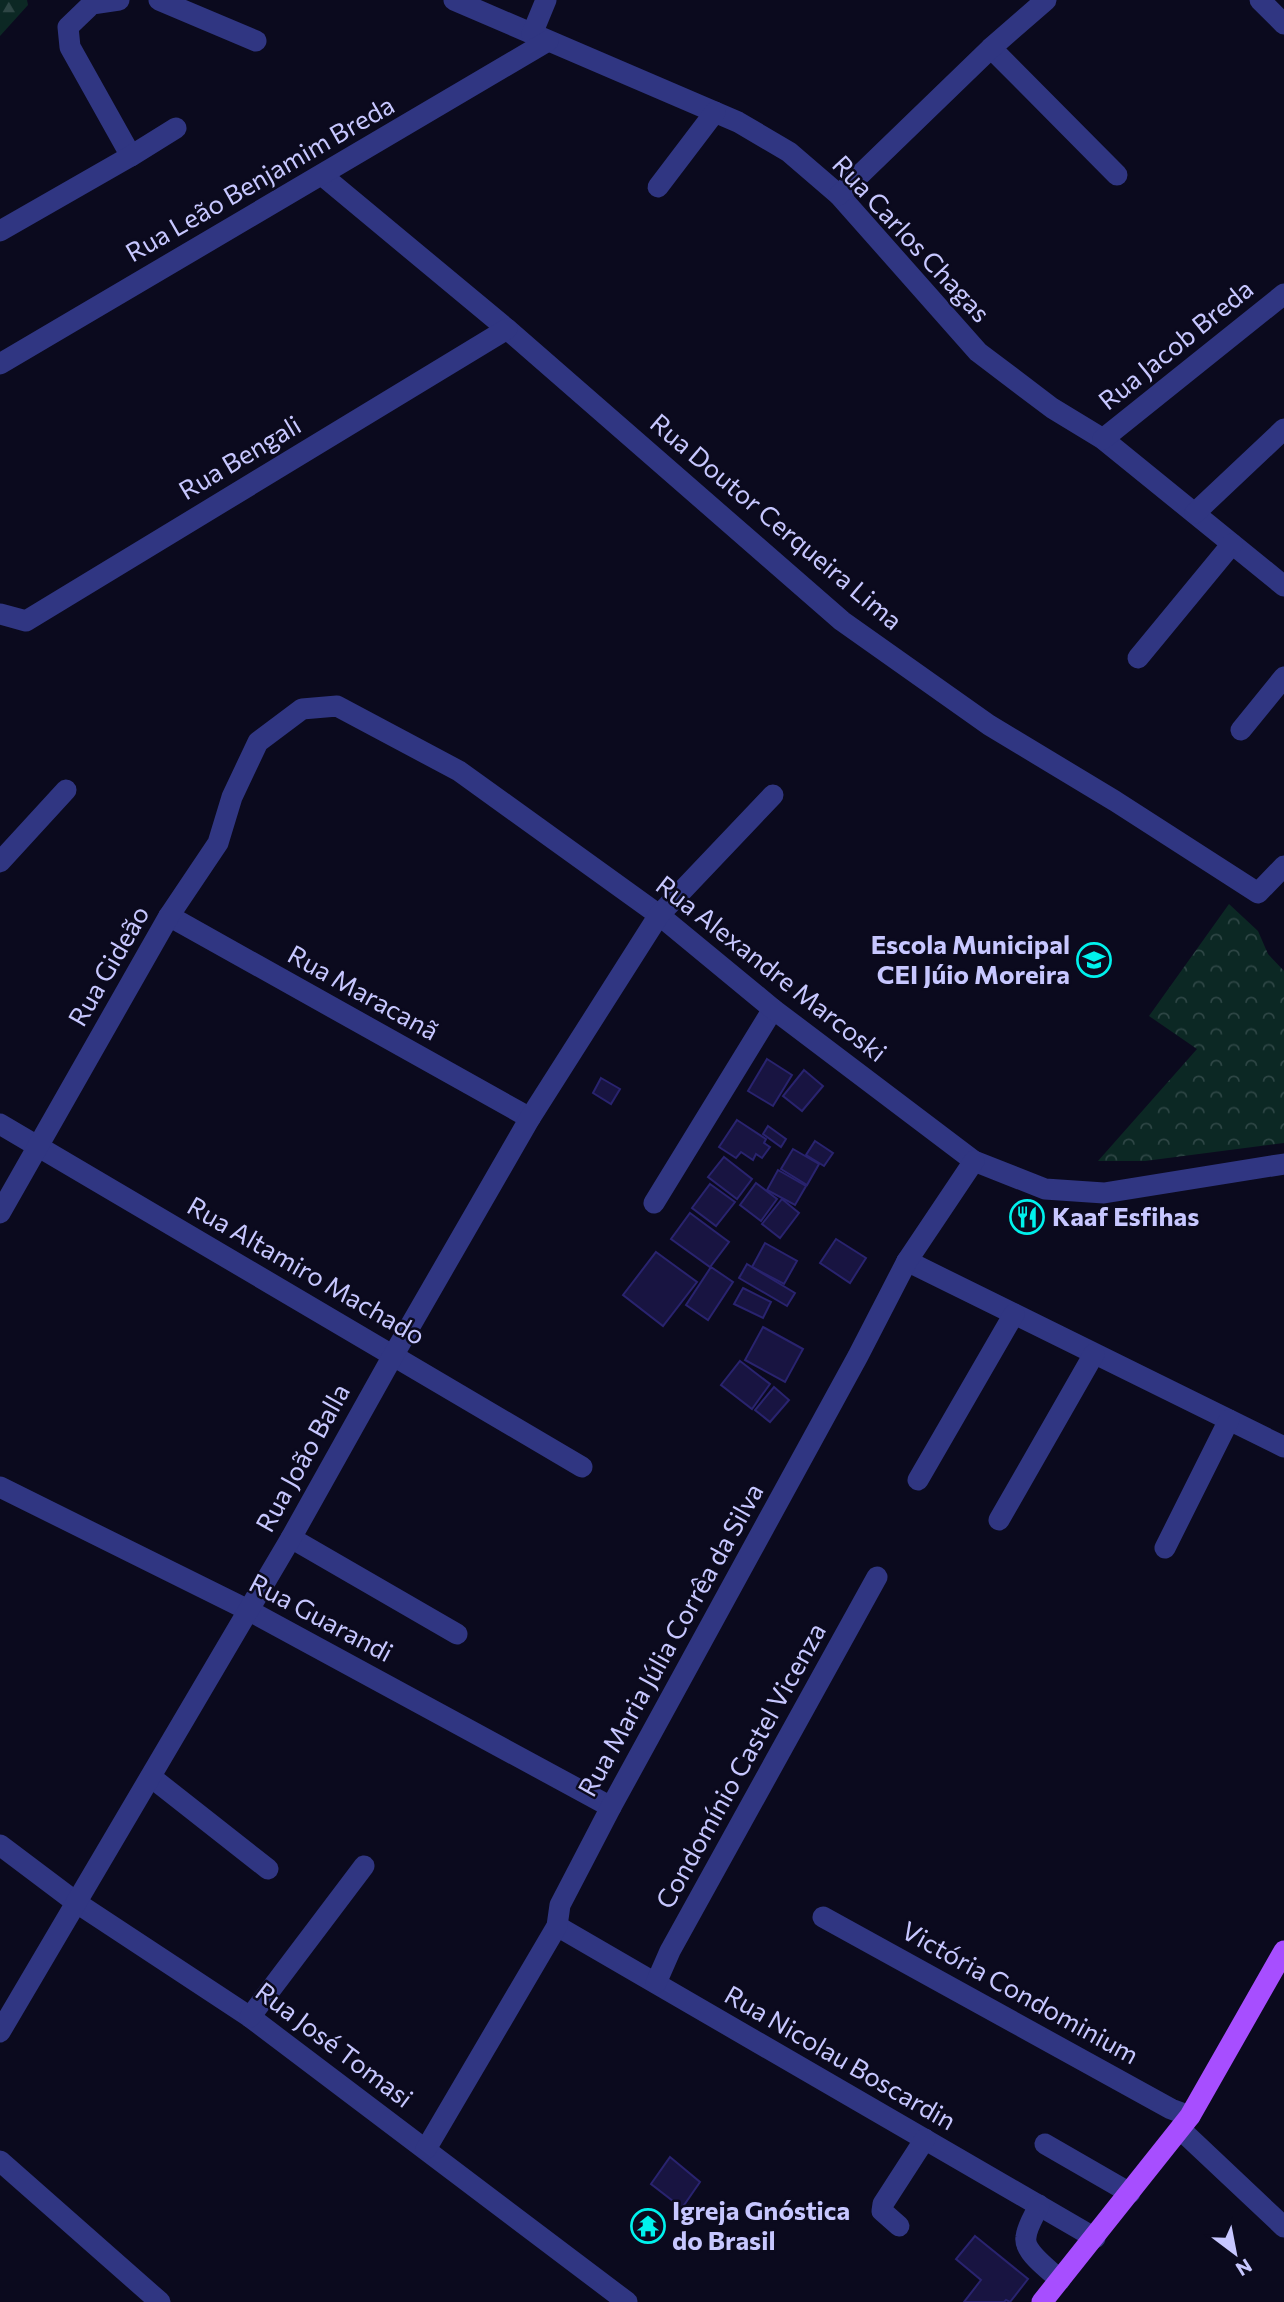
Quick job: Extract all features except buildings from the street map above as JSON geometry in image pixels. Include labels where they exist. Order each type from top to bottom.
[{"type":"main road","points":[[1042,2302],[1185,2123],[1284,1951]]},
{"type":"street","points":[[119,0],[91,2],[68,27],[70,47],[131,156]]},
{"type":"street","points":[[159,0],[256,41]]},
{"type":"street","name":"Rua Carlos Chagas","points":[[454,0],[738,122],[789,152],[839,195],[978,352],[1052,408],[1103,439],[1284,586]]},
{"type":"street","points":[[540,38],[546,0]]},
{"type":"street","points":[[839,195],[991,48],[1046,0]]},
{"type":"street","points":[[1260,0],[1284,24]]},
{"type":"street","name":"Rua Leão Benjamim Breda","points":[[0,364],[323,176],[540,38]]},
{"type":"street","points":[[991,48],[1117,175]]},
{"type":"street","points":[[658,187],[715,112]]},
{"type":"street","points":[[0,231],[176,128]]},
{"type":"street","name":"Rua Doutor Cerqueira Lima","points":[[323,176],[507,329],[842,621],[989,725],[1115,801],[1258,893],[1284,866]]},
{"type":"street","name":"Rua Jacob Breda","points":[[1103,439],[1284,295]]},
{"type":"street","name":"Rua Bengali","points":[[0,614],[26,621],[507,329]]},
{"type":"street","points":[[1195,513],[1284,429]]},
{"type":"street","points":[[1138,658],[1231,544]]},
{"type":"street","points":[[1241,730],[1284,677]]},
{"type":"street","name":"Rua Alexandre Marcoski","points":[[258,742],[302,709],[337,706],[460,771],[659,915],[773,1009],[974,1161],[1045,1189],[1104,1193],[1284,1164]]},
{"type":"street","name":"Rua Gideão","points":[[0,1213],[169,916],[218,843],[232,797],[258,742]]},
{"type":"street","points":[[0,862],[66,790]]},
{"type":"street","name":"Rua João Balla","points":[[0,2032],[291,1538],[530,1118],[659,915],[773,795]]},
{"type":"street","name":"Rua Maracanã","points":[[169,916],[530,1118]]},
{"type":"street","points":[[654,1203],[773,1009]]},
{"type":"street","name":"Rua Altamiro Machado","points":[[0,1124],[582,1467]]},
{"type":"street","name":"Rua Maria Júlia Corrêa da Silva","points":[[426,2149],[557,1926],[559,1905],[907,1261],[974,1161]]},
{"type":"street","points":[[907,1261],[1284,1447]]},
{"type":"street","points":[[918,1480],[1014,1314]]},
{"type":"street","points":[[999,1520],[1094,1354]]},
{"type":"street","points":[[1165,1548],[1229,1420]]},
{"type":"street","name":"Rua Guarandi","points":[[0,1487],[248,1610],[611,1807]]},
{"type":"street","points":[[291,1538],[457,1634]]},
{"type":"street","name":"Condomínio Castel Vicenza","points":[[656,1983],[670,1951],[877,1577]]},
{"type":"street","points":[[151,1777],[268,1869]]},
{"type":"street","name":"Rua José Tomasi","points":[[0,1844],[77,1903],[250,2017],[627,2302]]},
{"type":"street","points":[[250,2017],[365,1866]]},
{"type":"street","name":"Victória Condominium","points":[[823,1917],[1159,2103],[1185,2123]]},
{"type":"street","name":"Rua Nicolau Boscardin","points":[[557,1926],[1095,2238]]},
{"type":"street","points":[[1185,2123],[1284,2227]]},
{"type":"street","points":[[899,2226],[882,2211],[883,2204],[925,2139]]},
{"type":"street","points":[[1045,2144],[1130,2193]]},
{"type":"street","points":[[0,2161],[160,2302]]},
{"type":"street","points":[[1039,2205],[1025,2239],[1034,2255],[1060,2280]]},
{"type":"green space","points":[[0,0],[27,0],[28,5],[0,36]]},
{"type":"green space","points":[[1229,904],[1258,931],[1268,954],[1284,971],[1284,1143],[1145,1161],[1098,1161],[1197,1049],[1149,1016]]},
{"type":"place","name":"Escola Municipal CEI Júio Moreira","points":[[1094,960]]},
{"type":"place","name":"Kaaf Esfihas","points":[[1027,1217]]},
{"type":"place","name":"Igreja Gnóstica do Brasil","points":[[648,2226]]}]
